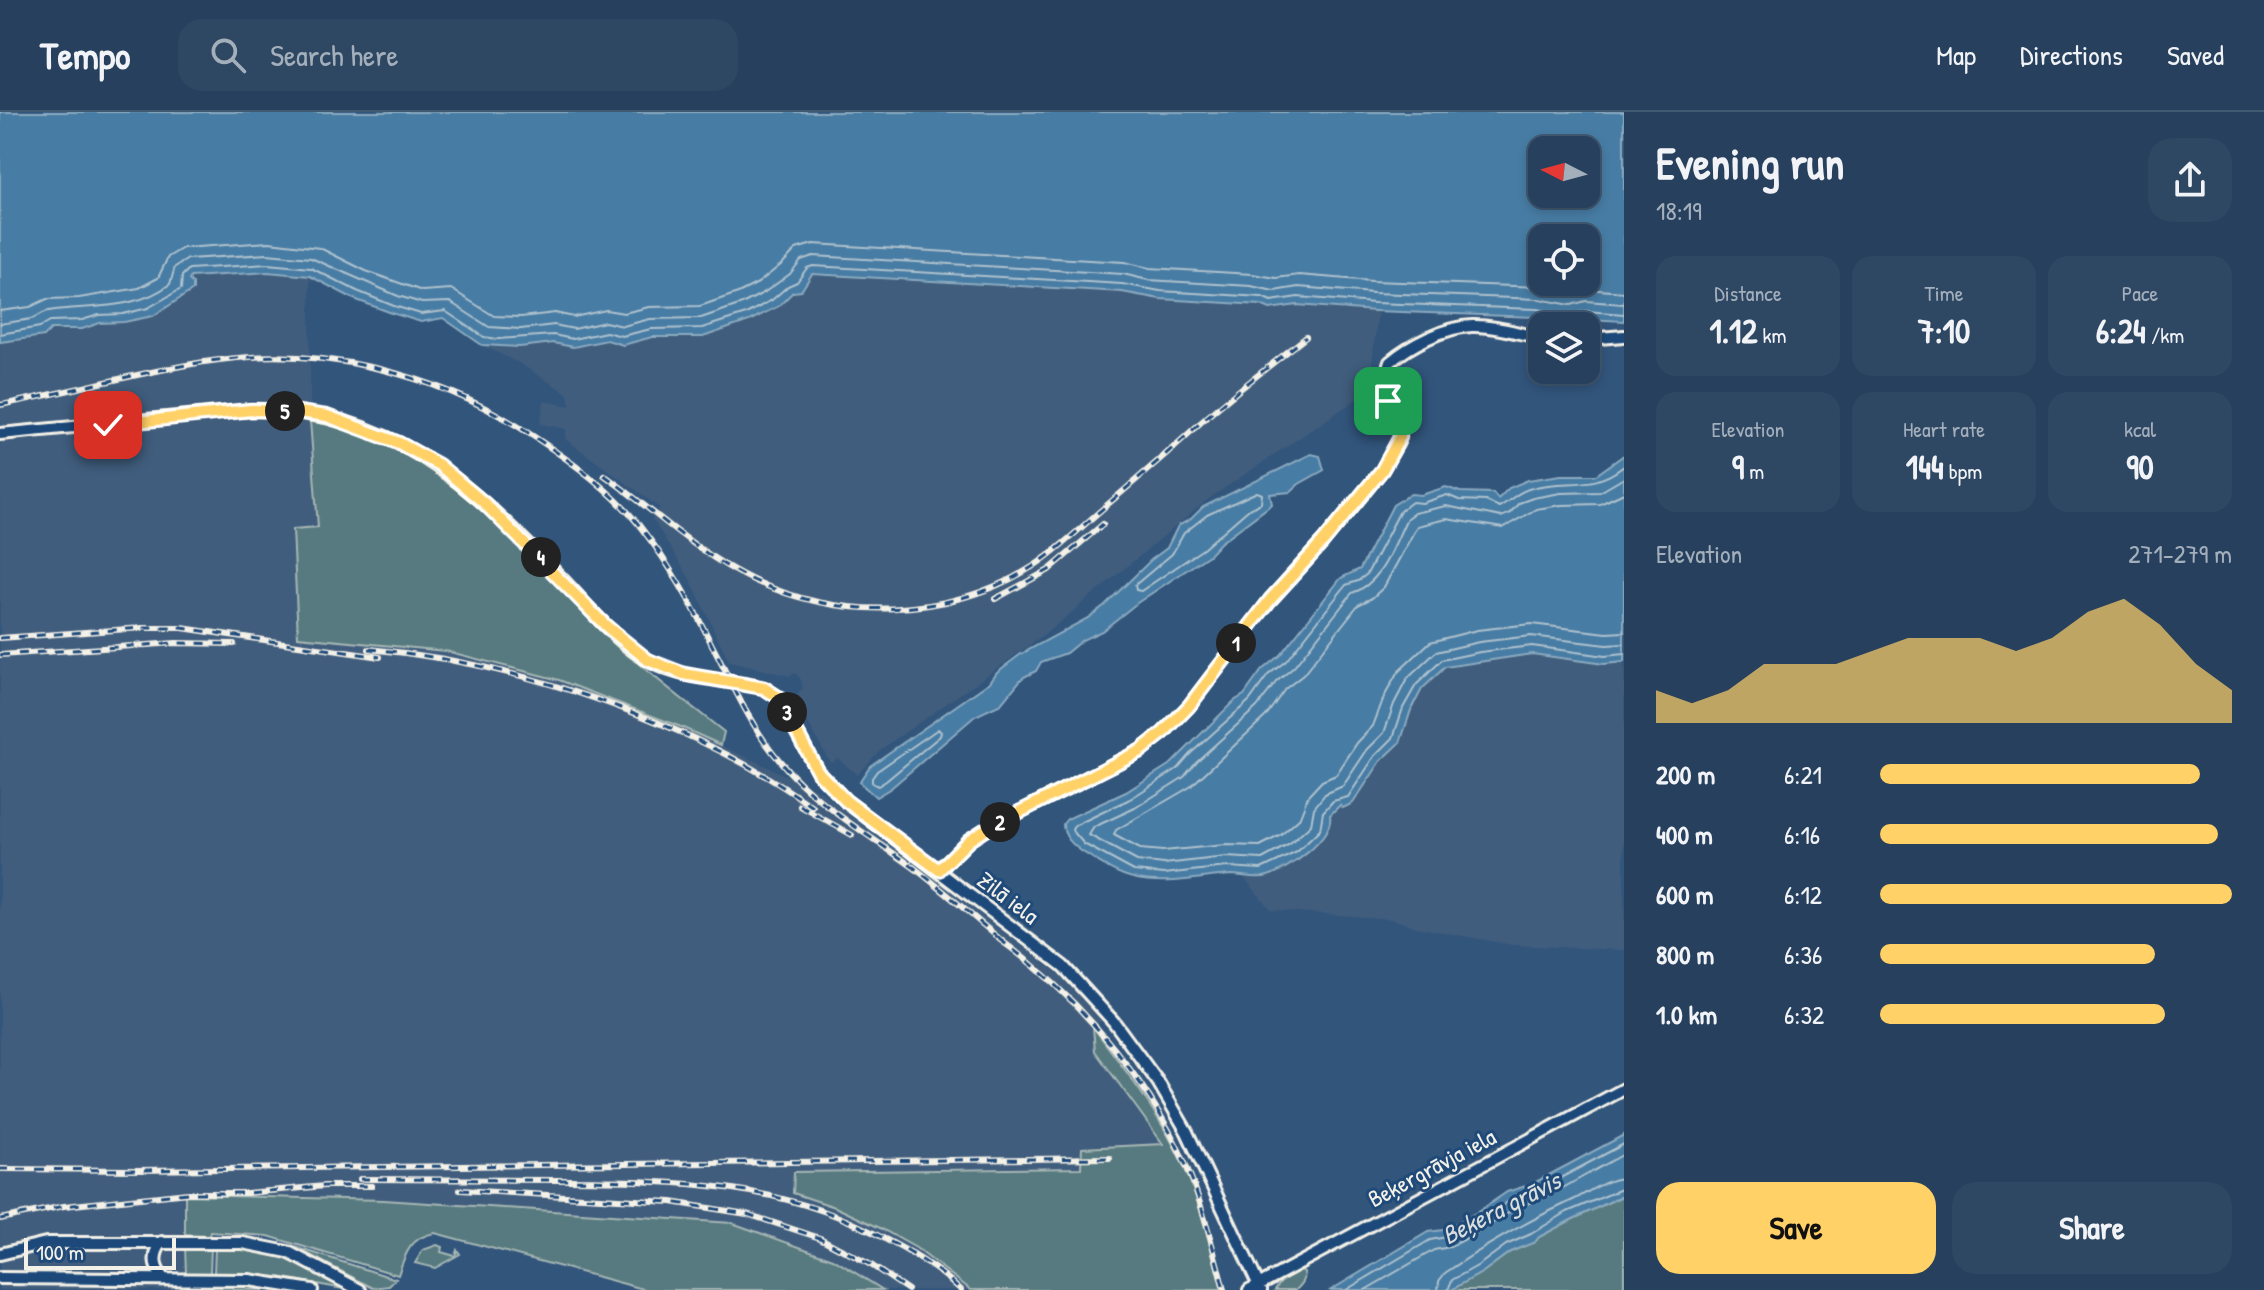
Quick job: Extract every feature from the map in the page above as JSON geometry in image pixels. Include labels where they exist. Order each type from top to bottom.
[{"type":"street","points":[[939,870],[969,840],[986,829],[1140,751],[1189,706],[1270,600],[1382,470],[1400,437],[1399,423],[1385,391],[1384,380],[1390,362],[1424,341],[1461,327],[1474,325],[1528,335]]},
{"type":"street","points":[[1600,338],[1624,336]]},
{"type":"street","name":"Zilā iela","points":[[0,434],[270,410],[327,416],[399,443],[439,465],[484,503],[606,626],[648,660],[684,674],[764,688],[778,697],[818,772],[846,801],[1063,966],[1128,1039],[1158,1082],[1187,1132],[1256,1288]]},
{"type":"street","name":"Beķergrāvja iela","points":[[1256,1288],[1303,1259],[1624,1089]]},
{"type":"street","points":[[0,1254],[46,1243],[113,1241],[267,1246],[288,1252],[360,1290]]},
{"type":"street","points":[[162,1242],[155,1263],[163,1278]]},
{"type":"street","points":[[0,1278],[249,1280],[312,1290]]},
{"type":"shaded area","points":[[268,272],[310,276],[310,420],[318,528],[293,529],[298,637],[446,651],[559,680],[681,727],[820,791],[1065,979],[1103,1020],[1093,1027],[1095,1051],[1164,1144],[1082,1148],[1081,1168],[794,1172],[793,1193],[835,1207],[880,1228],[916,1248],[971,1290],[883,1290],[833,1259],[732,1223],[384,1200],[185,1195],[185,1290],[0,1290],[0,342],[44,336],[51,329],[82,329],[157,312],[187,295],[191,277]]},
{"type":"shaded area","points":[[812,274],[1123,292],[1160,299],[1262,305],[1270,309],[1297,305],[1378,310],[1369,391],[1210,498],[1043,636],[880,750],[857,775],[838,758],[830,762],[798,705],[797,696],[803,688],[795,673],[790,676],[729,662],[690,579],[652,519],[660,508],[565,439],[566,429],[540,424],[544,401],[570,406],[568,394],[522,365],[482,345],[520,347],[553,343],[584,346],[607,340],[623,345],[652,337],[693,337],[759,317],[793,292],[801,291]]},
{"type":"shaded area","points":[[1624,570],[1624,950],[1512,945],[1420,928],[1391,919],[1271,910],[1242,875],[1247,798],[1415,573]]},
{"type":"green space","points":[[310,420],[356,431],[398,450],[437,474],[508,535],[620,648],[724,732],[721,745],[559,680],[446,651],[298,637],[293,529],[318,527]]},
{"type":"green space","points":[[1093,1027],[1147,1102],[1182,1162],[1200,1209],[1222,1290],[971,1290],[916,1248],[880,1228],[835,1207],[793,1193],[794,1172],[1081,1168],[1082,1148],[1163,1144],[1095,1051]]},
{"type":"green space","points":[[185,1195],[384,1200],[732,1223],[833,1259],[883,1290],[647,1290],[435,1233],[414,1243],[398,1275],[268,1236],[210,1232],[209,1236],[185,1235]]},
{"type":"green space","points":[[1624,1195],[1624,1290],[1451,1290],[1510,1252]]},
{"type":"green space","points":[[437,1245],[442,1247],[441,1252],[455,1256],[457,1250],[460,1254],[435,1268],[415,1263],[423,1250]]},
{"type":"green space","points":[[185,1247],[211,1247],[210,1273],[186,1273]]},
{"type":"green space","points":[[215,1247],[270,1254],[314,1271],[349,1290],[279,1277],[214,1273]]},
{"type":"green space","points":[[295,1247],[396,1279],[389,1286],[373,1288]]},
{"type":"green space","points":[[1297,1268],[1304,1272],[1304,1277],[1296,1290],[1275,1290],[1283,1277]]},
{"type":"green space","points":[[213,1284],[285,1290],[213,1290]]},
{"type":"water","points":[[0,112],[1624,112],[1624,321],[1600,320],[1600,312],[1528,312],[1528,317],[1297,305],[1270,309],[1261,305],[1160,299],[1122,292],[812,274],[801,291],[793,292],[779,306],[749,321],[703,337],[652,337],[623,345],[607,340],[573,347],[553,343],[520,347],[482,345],[443,318],[421,322],[354,299],[310,276],[268,272],[191,277],[189,280],[193,290],[153,316],[100,323],[82,329],[51,329],[44,336],[0,342]]},
{"type":"water","points":[[1311,454],[1320,456],[1324,470],[1290,492],[1270,494],[1272,504],[1220,543],[1209,555],[1137,603],[1102,631],[1082,640],[1066,653],[1041,662],[1036,671],[1022,678],[1001,704],[975,716],[891,788],[876,797],[859,782],[870,766],[990,682],[997,672],[1021,654],[1088,618],[1105,605],[1167,548],[1178,526],[1203,507]]},
{"type":"water","points":[[1624,455],[1624,662],[1604,664],[1532,654],[1445,667],[1422,689],[1400,743],[1381,761],[1353,803],[1343,808],[1340,805],[1330,815],[1325,834],[1308,852],[1268,876],[1231,875],[1170,881],[1133,878],[1105,866],[1068,839],[1063,824],[1067,819],[1126,792],[1172,763],[1234,701],[1244,695],[1341,578],[1360,569],[1393,505],[1411,494],[1421,495],[1446,487],[1460,492],[1493,493],[1498,499],[1509,488],[1528,480],[1561,475],[1596,475]]},
{"type":"water","name":"Beķera grāvis","points":[[1624,1135],[1624,1195],[1510,1252],[1451,1290],[1331,1290],[1428,1232],[1443,1230],[1507,1192],[1532,1184]]},
{"type":"railway","points":[[604,475],[694,545],[753,580],[822,603],[858,608],[930,605],[966,597],[1000,584],[1042,560],[1224,402],[1306,337]]},
{"type":"railway","points":[[0,405],[204,362],[248,357],[291,357],[378,368],[419,380],[499,415],[580,469],[634,519],[682,588],[751,720],[769,748],[794,777],[826,805],[925,876],[1006,944]]},
{"type":"railway","points":[[995,599],[1049,570],[1103,524]]},
{"type":"railway","points":[[0,638],[182,628],[380,657]]},
{"type":"railway","points":[[0,655],[176,643],[234,644]]},
{"type":"railway","points":[[369,649],[483,667],[601,701],[713,748],[813,807]]},
{"type":"railway","points":[[800,806],[852,835]]},
{"type":"railway","points":[[999,939],[1087,1017],[1114,1048],[1160,1114],[1194,1185],[1224,1290]]},
{"type":"railway","points":[[0,1169],[1110,1158]]},
{"type":"railway","points":[[360,1179],[641,1181],[765,1195],[805,1205],[885,1239],[944,1275],[961,1290]]},
{"type":"railway","points":[[0,1219],[64,1206],[188,1193],[372,1186]]},
{"type":"railway","points":[[460,1190],[671,1202],[747,1214],[820,1238],[871,1265],[908,1290]]},
{"type":"route","points":[[108,425],[251,410],[291,411],[355,424],[399,443],[439,465],[484,503],[634,651],[662,668],[764,688],[778,697],[818,772],[846,801],[939,870],[969,840],[986,829],[1140,751],[1189,706],[1270,600],[1382,470],[1400,437],[1399,423],[1388,401]]}]
